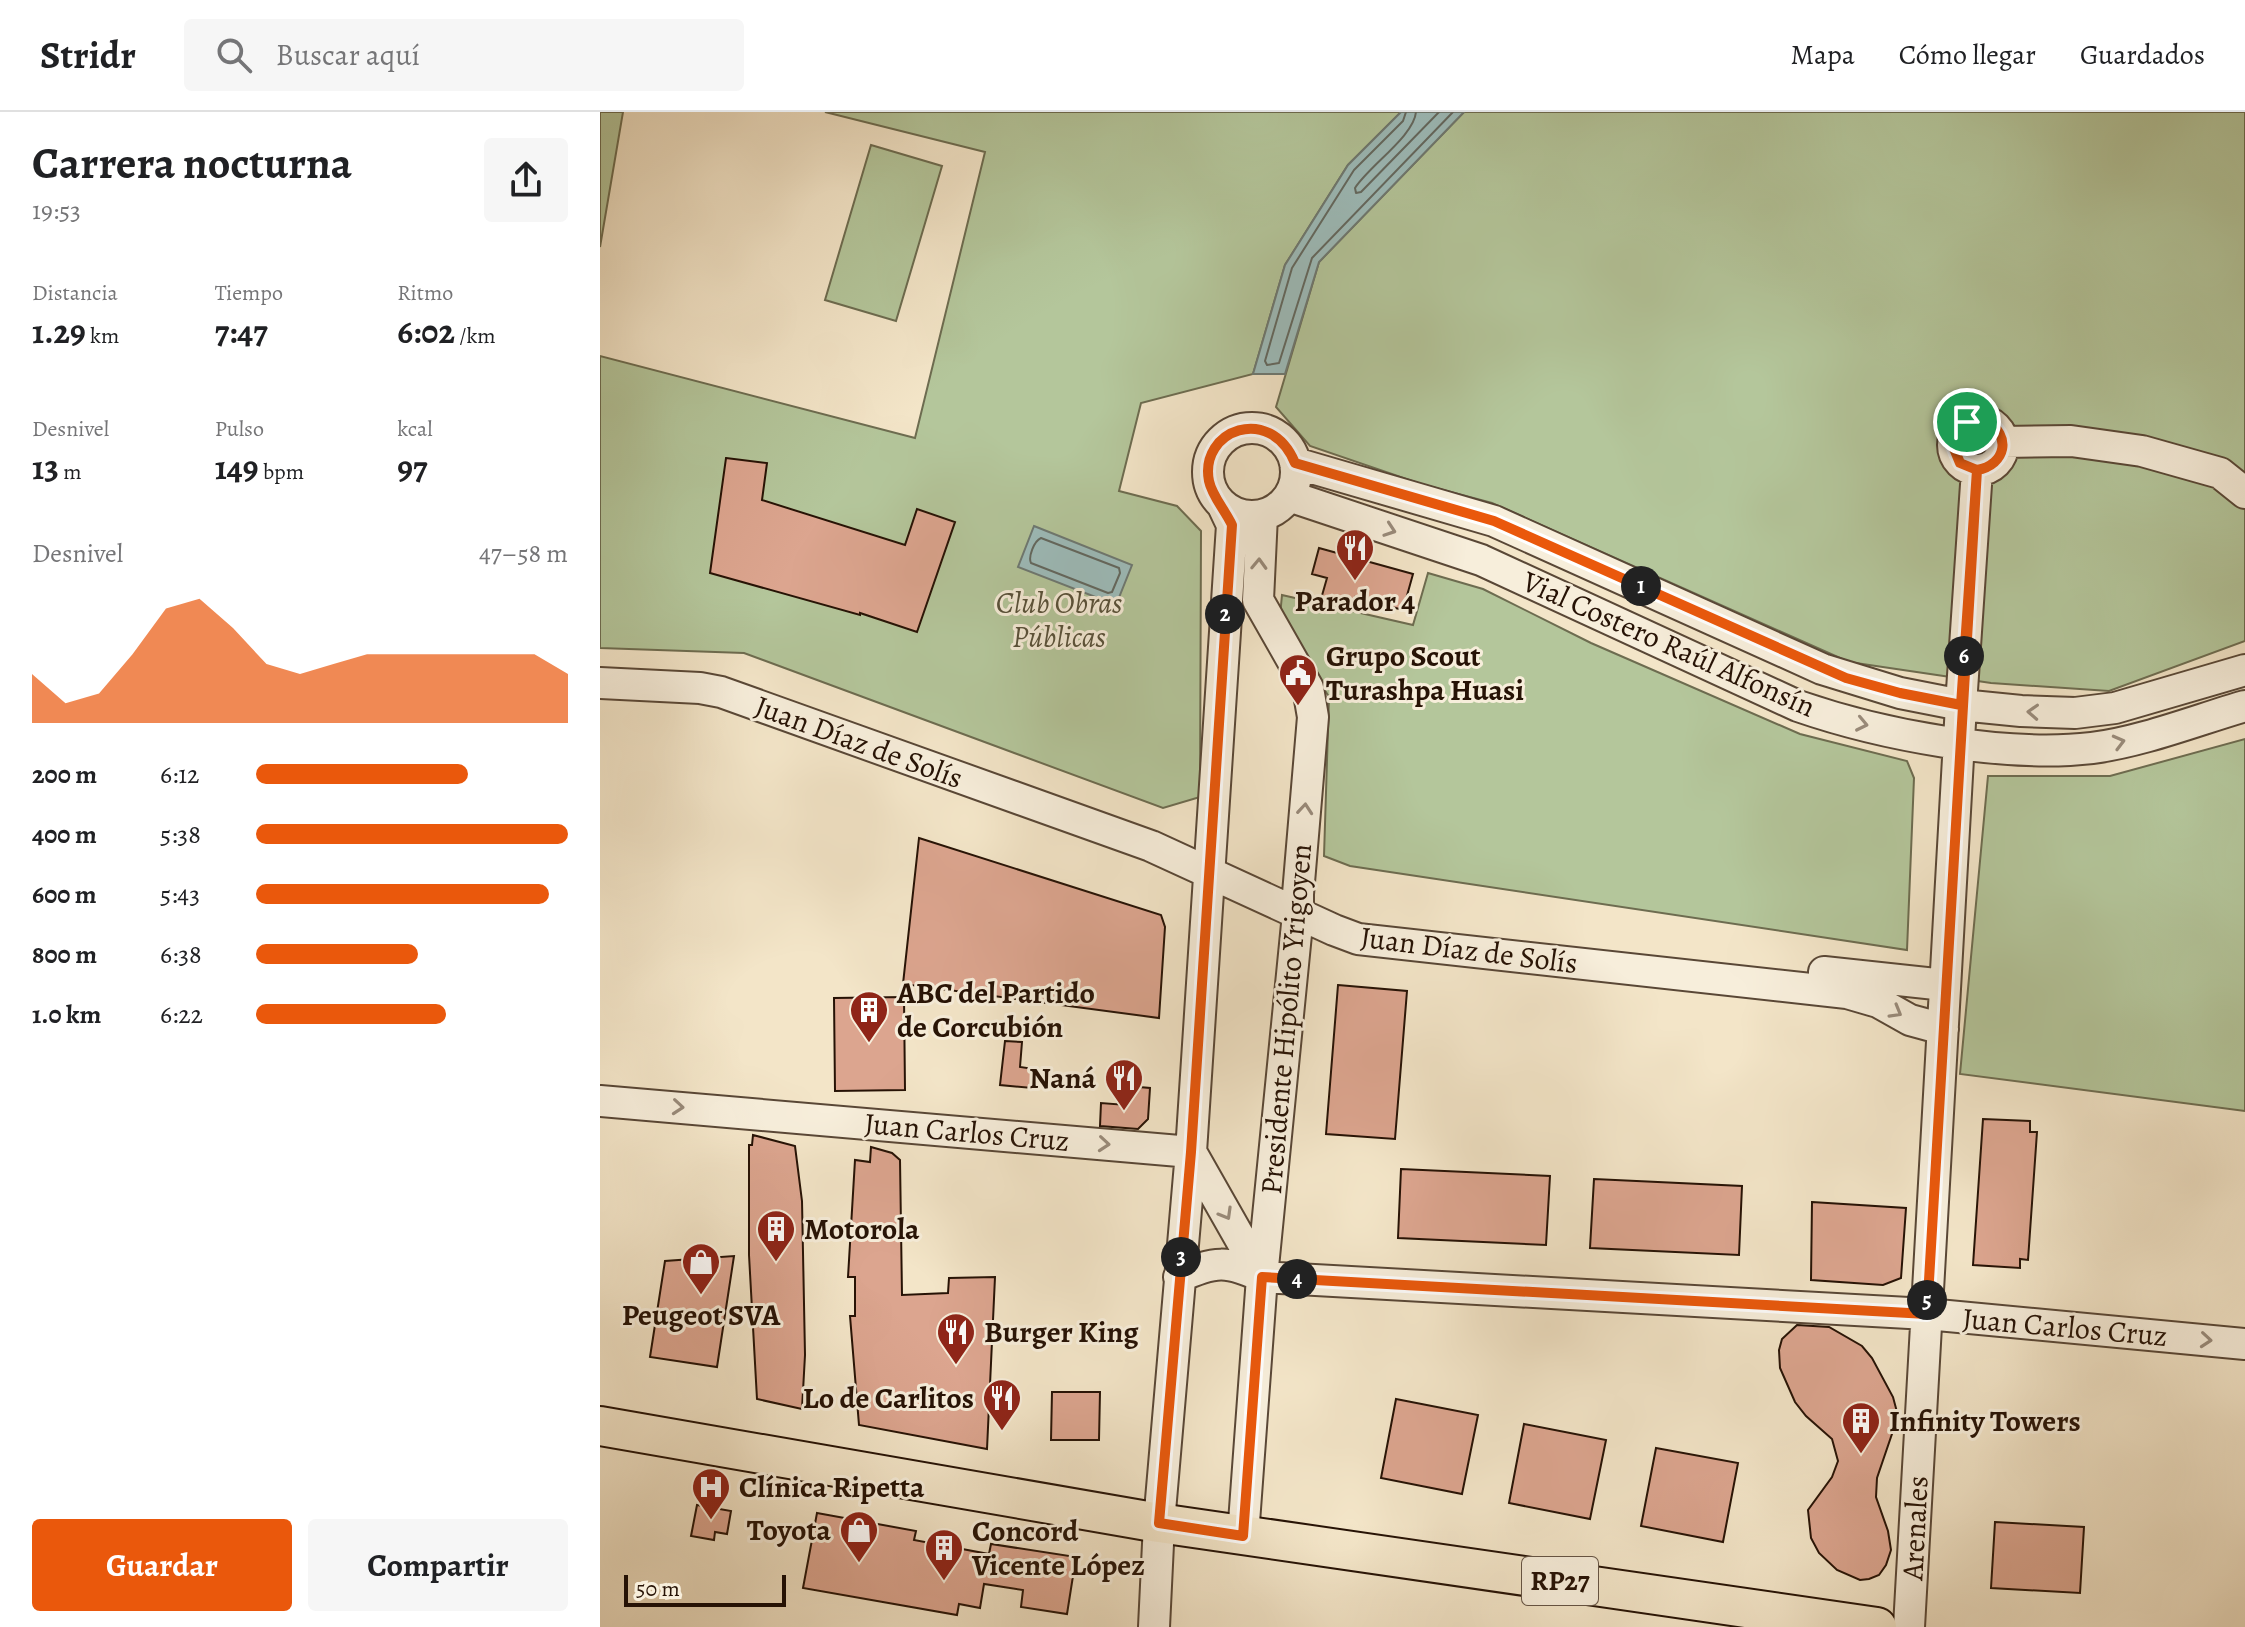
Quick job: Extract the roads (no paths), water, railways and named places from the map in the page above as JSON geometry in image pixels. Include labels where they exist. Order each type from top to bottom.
[{"type":"main road","name":"RP27","points":[[600,1426],[1159,1523],[1877,1627]]},
{"type":"street","points":[[1976,420],[1986,421],[2000,432],[2003,442],[1997,462],[1977,470],[1968,468],[1955,455],[1953,446],[1959,428],[1976,420]]},
{"type":"street","points":[[1154,1627],[1159,1523],[1191,1152],[1232,525],[1223,506],[1213,495],[1208,480],[1208,465],[1213,451],[1223,439],[1236,431],[1251,428],[1266,430],[1279,437],[1295,463],[1296,474],[1289,496],[1277,508],[1262,515],[1235,513],[1223,506]]},
{"type":"street","points":[[2003,442],[2071,441],[2142,451],[2220,473],[2245,493]]},
{"type":"street","name":"Vial Costero Raúl Alfonsín","points":[[1295,463],[1494,521],[1846,678],[1900,693],[1961,705],[2052,713],[2095,711],[2245,670]]},
{"type":"street","name":"Arenales","points":[[1909,1627],[1977,470]]},
{"type":"street","name":"Vial Costero Raúl Alfonsín","points":[[1289,496],[1481,560],[1798,706],[1850,722],[1959,743],[2045,750],[2092,748],[2245,706]]},
{"type":"street","name":"Presidente Hipólito Yrigoyen","points":[[1243,1536],[1262,1277],[1313,717],[1308,688],[1258,600],[1262,515]]},
{"type":"street","name":"Juan Díaz de Solís","points":[[600,665],[700,670],[722,675],[1137,826],[1208,864],[1298,904],[1358,939],[1847,993],[1878,1002],[1910,1020],[1943,1029]]},
{"type":"street","name":"Juan Díaz de Solís","points":[[600,683],[700,688],[721,692],[1208,864]]},
{"type":"street","name":"Juan Díaz de Solís","points":[[1298,904],[1361,921],[1945,985]]},
{"type":"street","name":"Juan Carlos Cruz","points":[[600,1101],[1191,1152]]},
{"type":"street","points":[[1191,1152],[1262,1277]]},
{"type":"street","name":"Juan Carlos Cruz","points":[[1179,1277],[1203,1266],[1235,1264],[1262,1277],[1927,1314],[2245,1344]]},
{"type":"water","points":[[1401,112],[1464,112],[1319,262],[1285,374],[1253,374],[1285,265],[1348,165]]},
{"type":"water","points":[[1034,526],[1132,565],[1116,605],[1018,567]]},
{"type":"place","name":"Parador 4","points":[[1355,582]]},
{"type":"place","name":"Grupo Scout Turashpa Huasi","points":[[1298,707]]},
{"type":"place","name":"ABC del Partido de Corcubión","points":[[869,1044]]},
{"type":"place","name":"Naná","points":[[1124,1112]]},
{"type":"place","name":"Motorola","points":[[776,1263]]},
{"type":"place","name":"Peugeot SVA","points":[[701,1296]]},
{"type":"place","name":"Burger King","points":[[956,1366]]},
{"type":"place","name":"Lo de Carlitos","points":[[1002,1432]]},
{"type":"place","name":"Infinity Towers","points":[[1861,1455]]},
{"type":"place","name":"Clínica Ripetta","points":[[711,1521]]},
{"type":"place","name":"Toyota","points":[[859,1564]]},
{"type":"place","name":"Concord Vicente López","points":[[944,1582]]},
{"type":"park label","name":"Club Obras Públicas","points":[[1059,620]]}]
